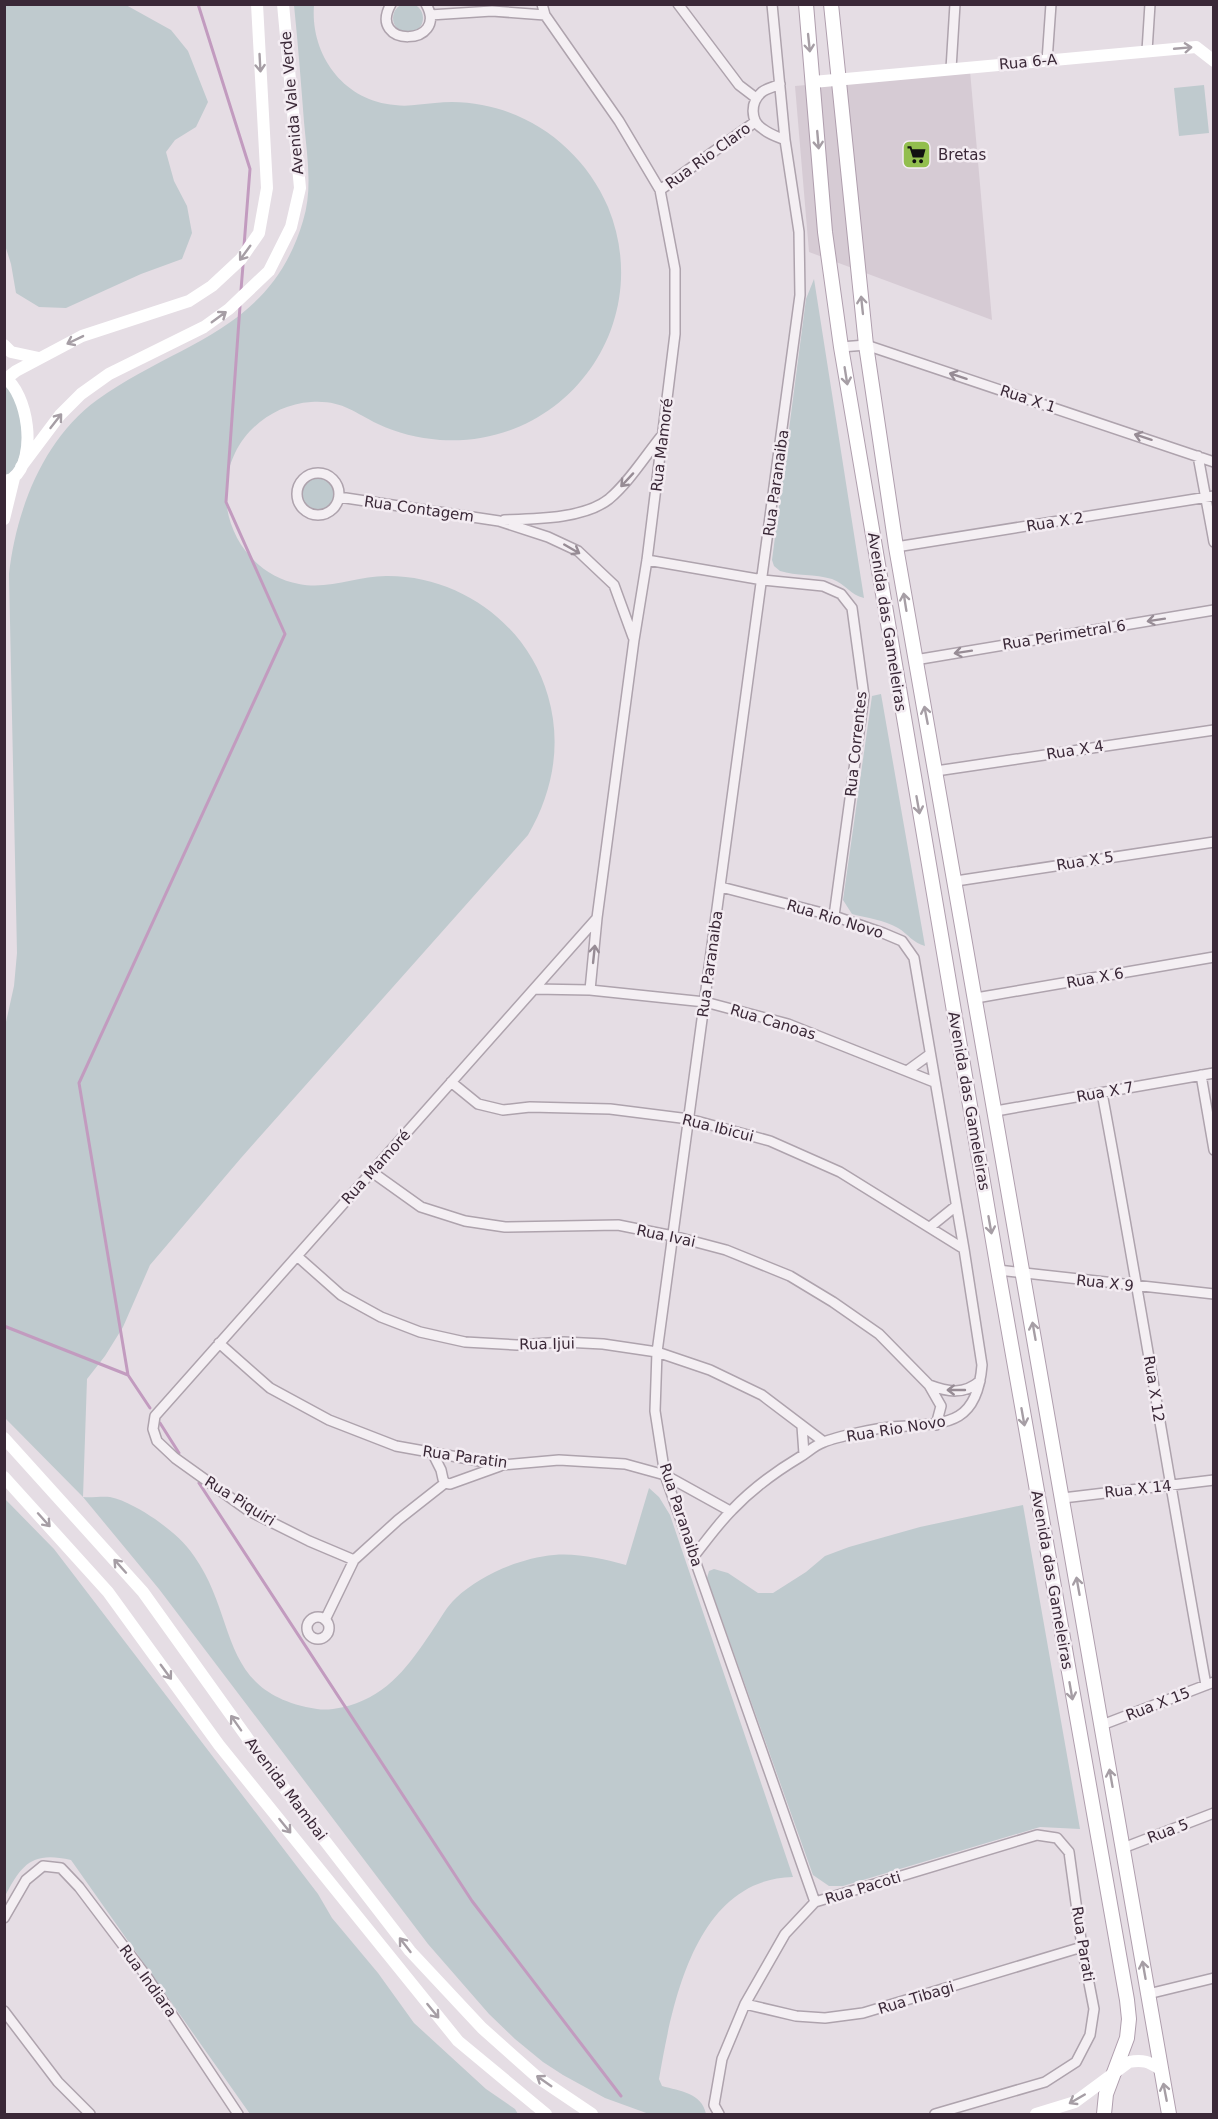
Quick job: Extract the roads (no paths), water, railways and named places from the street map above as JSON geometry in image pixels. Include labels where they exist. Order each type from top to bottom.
[{"type":"main road","name":"Avenida das Gameleiras","points":[[806,4],[825,232],[841,347],[998,1270],[1127,2001],[1129,2019],[1127,2038],[1106,2094],[1104,2115]]},
{"type":"main road","name":"Avenida das Gameleiras","points":[[831,4],[866,345],[896,547],[956,881],[1169,2115]]},
{"type":"main road","points":[[908,747],[920,770],[936,771]]},
{"type":"street","name":"Avenida Vale Verde","points":[[6,377],[82,336],[189,302],[212,286],[241,259],[259,233],[267,188],[257,4]]},
{"type":"street","name":"Avenida Vale Verde","points":[[13,475],[60,415],[81,394],[109,374],[204,327],[229,309],[269,270],[291,227],[300,188],[283,4]]},
{"type":"street","points":[[391,4],[387,16],[390,28],[394,33],[406,38],[418,36],[423,32],[430,15],[426,4]]},
{"type":"street","points":[[492,11],[504,4]]},
{"type":"street","name":"Rua Mamoré","points":[[542,4],[545,15],[619,121],[660,190],[675,268],[675,334],[647,560],[634,640],[597,918],[590,990]]},
{"type":"street","points":[[678,4],[739,85],[756,98],[763,91],[780,84]]},
{"type":"street","name":"Rua Paranaiba","points":[[772,4],[785,140],[799,232],[800,295],[657,1353],[655,1411],[665,1475],[815,1902]]},
{"type":"street","points":[[951,69],[955,4]]},
{"type":"street","points":[[1047,61],[1051,4]]},
{"type":"street","points":[[1147,51],[1150,4]]},
{"type":"street","points":[[430,15],[492,11],[545,15]]},
{"type":"street","name":"Rua 6-A","points":[[813,82],[1196,47],[1214,60]]},
{"type":"street","name":"Rua Rio Claro","points":[[756,98],[752,110],[755,122],[762,129],[785,140]]},
{"type":"street","name":"Rua Rio Claro","points":[[660,190],[755,122]]},
{"type":"street","points":[[4,345],[12,352],[39,358]]},
{"type":"street","name":"Rua X 1","points":[[841,347],[866,345],[1214,462]]},
{"type":"street","points":[[4,519],[13,475],[28,436],[26,417],[16,387],[6,377]]},
{"type":"street","name":"Rua Contagem","points":[[499,521],[552,518],[580,513],[607,501],[634,473],[663,434]]},
{"type":"street","points":[[1198,456],[1210,497],[1214,542]]},
{"type":"street","points":[[318,473],[325,474],[336,483],[339,497],[328,513],[315,515],[303,509],[298,490],[305,478],[318,473]]},
{"type":"street","name":"Rua Contagem","points":[[339,497],[499,521],[548,537],[578,551],[614,585],[634,640]]},
{"type":"street","name":"Rua X 2","points":[[896,547],[1210,497]]},
{"type":"street","points":[[548,537],[552,518]]},
{"type":"street","name":"Rua Correntes","points":[[647,560],[763,580],[823,586],[842,594],[852,608],[864,696],[834,916]]},
{"type":"street","name":"Rua Perimetral 6","points":[[915,660],[1214,610]]},
{"type":"street","name":"Rua X 4","points":[[936,771],[1214,730]]},
{"type":"street","name":"Rua X 5","points":[[956,881],[1214,842]]},
{"type":"street","name":"Rua Rio Novo","points":[[694,1556],[730,1511],[771,1475],[824,1442],[887,1427],[936,1425],[954,1419],[965,1411],[976,1396],[982,1365],[914,957],[902,941],[834,916],[721,887]]},
{"type":"street","name":"Rua Mamoré","points":[[155,1416],[597,918]]},
{"type":"street","name":"Rua X 6","points":[[976,998],[1214,957]]},
{"type":"street","name":"Rua Canoas","points":[[534,989],[590,990],[705,1002],[788,1024],[934,1082]]},
{"type":"street","points":[[907,1071],[929,1055]]},
{"type":"street","name":"Rua X 7","points":[[996,1111],[1214,1073]]},
{"type":"street","points":[[1201,1075],[1214,1150]]},
{"type":"street","name":"Rua Ibicui","points":[[451,1082],[478,1104],[503,1110],[530,1107],[610,1109],[689,1119],[770,1141],[840,1172],[964,1249]]},
{"type":"street","name":"Rua X 12","points":[[1102,1093],[1138,1286],[1170,1486],[1210,1683]]},
{"type":"street","name":"Rua Ivai","points":[[372,1172],[421,1207],[465,1221],[505,1227],[618,1225],[726,1250],[790,1276],[879,1334],[929,1385],[941,1406],[936,1425]]},
{"type":"street","points":[[930,1227],[956,1206]]},
{"type":"street","name":"Rua Ijui","points":[[297,1256],[341,1295],[381,1317],[420,1332],[465,1342],[517,1345],[564,1342],[657,1353],[710,1370],[762,1395],[824,1442]]},
{"type":"street","name":"Rua X 9","points":[[998,1270],[1214,1294]]},
{"type":"street","name":"Rua Paratin","points":[[219,1343],[270,1388],[329,1420],[396,1446],[502,1466],[559,1460],[625,1464],[665,1475],[730,1511]]},
{"type":"street","points":[[929,1385],[958,1392],[980,1381]]},
{"type":"street","name":"Rua Piquiri","points":[[155,1416],[153,1429],[157,1441],[175,1458],[249,1511],[309,1541],[354,1560]]},
{"type":"street","points":[[802,1425],[804,1454]]},
{"type":"street","name":"Avenida Mambai","points":[[4,1438],[143,1592],[271,1771],[410,1951],[482,2028],[537,2077],[592,2115]]},
{"type":"street","points":[[433,1454],[445,1484]]},
{"type":"street","points":[[325,1620],[354,1560],[398,1520],[445,1484],[502,1466]]},
{"type":"street","name":"Avenida Mambai","points":[[4,1477],[108,1592],[219,1744],[458,2041],[542,2113]]},
{"type":"street","name":"Rua X 14","points":[[1063,1498],[1214,1480]]},
{"type":"street","name":"Rua X 15","points":[[1102,1725],[1210,1683]]},
{"type":"street","name":"Rua 5","points":[[1123,1848],[1214,1813]]},
{"type":"street","name":"Rua Pacoti","points":[[719,2115],[714,2105],[722,2059],[745,2004],[785,1934],[815,1902],[1037,1835],[1057,1838],[1070,1852]]},
{"type":"street","name":"Rua Parati","points":[[935,2115],[1045,2082],[1076,2062],[1090,2035],[1094,2009],[1082,1947],[1070,1852]]},
{"type":"street","name":"Rua Indiara","points":[[4,1918],[26,1880],[43,1866],[61,1868],[79,1887],[147,1977],[238,2115]]},
{"type":"street","name":"Rua Tibagi","points":[[745,2004],[796,2016],[825,2018],[863,2013],[1082,1947]]},
{"type":"street","points":[[1148,1994],[1214,1978]]},
{"type":"street","points":[[4,2011],[58,2082],[90,2115]]},
{"type":"street","points":[[1036,2115],[1075,2102],[1129,2062],[1148,2061],[1160,2069]]},
{"type":"waterway","points":[[198,4],[250,169],[244,246]]},
{"type":"waterway","points":[[241,290],[243,265]]},
{"type":"waterway","points":[[150,1408],[128,1375],[79,1083],[285,634],[226,502],[240,306]]},
{"type":"waterway","points":[[4,1326],[128,1375]]},
{"type":"waterway","points":[[160,1423],[179,1453]]},
{"type":"waterway","points":[[199,1483],[472,1901],[621,2096]]},
{"type":"place","name":"Bretas","points":[[917,155]]}]
